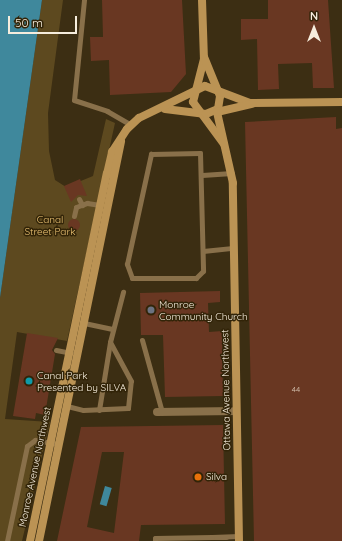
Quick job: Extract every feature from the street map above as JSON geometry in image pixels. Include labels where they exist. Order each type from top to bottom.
[{"type":"main road","points":[[197,91],[204,57],[202,0]]},
{"type":"main road","points":[[204,57],[221,99],[218,109]]},
{"type":"main road","points":[[131,125],[208,86],[218,92],[253,104]]},
{"type":"main road","name":"Ottawa Avenue Northwest","points":[[197,91],[193,102],[224,144]]},
{"type":"main road","points":[[164,109],[208,114],[218,109],[253,104],[342,102]]},
{"type":"main road","name":"Ottawa Avenue Northwest","points":[[218,109],[224,144],[232,173],[239,539]]},
{"type":"main road","name":"Monroe Avenue Northwest","points":[[39,541],[69,353],[100,205],[112,152],[131,125]]},
{"type":"main road","name":"Monroe Avenue Northwest","points":[[30,541],[55,443],[67,406],[121,141]]},
{"type":"street","points":[[159,412],[236,411]]},
{"type":"lane","points":[[84,0],[74,100],[107,111],[131,125]]},
{"type":"lane","points":[[200,153],[202,175],[203,251],[203,271],[196,278],[137,279],[128,271],[151,154],[200,153]]},
{"type":"lane","points":[[202,175],[232,173]]},
{"type":"lane","points":[[79,199],[82,205]]},
{"type":"lane","points":[[74,216],[76,207],[82,205],[100,205]]},
{"type":"lane","points":[[203,251],[233,248]]},
{"type":"lane","points":[[99,410],[112,329],[123,292]]},
{"type":"lane","points":[[84,323],[112,329]]},
{"type":"lane","points":[[142,340],[159,412]]},
{"type":"lane","points":[[67,406],[99,410],[128,408],[131,388],[110,342]]},
{"type":"lane","points":[[56,350],[69,353],[74,357],[74,375]]},
{"type":"lane","points":[[7,541],[26,448],[35,440],[55,443]]},
{"type":"lane","points":[[155,541],[155,538],[226,537],[239,539]]},
{"type":"green space","name":"Canal Street Park","points":[[42,0],[63,0],[48,113],[49,151],[55,180],[66,187],[93,176],[106,119],[115,123],[67,341],[17,332],[5,419],[50,422],[22,541],[0,541],[0,298]]},
{"type":"water","points":[[0,0],[42,0],[0,298]]},
{"type":"water","points":[[105,486],[112,488],[106,506],[100,504]]},
{"type":"building","points":[[102,0],[182,0],[186,74],[171,92],[110,95],[109,60],[91,61],[90,37],[103,37]]},
{"type":"building","points":[[268,0],[328,0],[334,88],[313,88],[312,63],[278,64],[279,89],[258,90],[257,39],[241,40],[241,19],[268,19]]},
{"type":"building","points":[[336,117],[336,129],[342,128],[342,541],[254,541],[245,122]]},
{"type":"building","points":[[80,179],[87,196],[78,195],[71,202],[64,186]]},
{"type":"building","points":[[76,219],[79,220],[79,230],[72,231],[69,230],[68,223],[69,220]]},
{"type":"building","points":[[220,291],[220,302],[208,303],[209,332],[222,331],[223,396],[165,397],[163,335],[141,335],[140,293]]},
{"type":"building","points":[[27,333],[58,338],[52,350],[55,354],[45,415],[36,413],[35,419],[13,416]]},
{"type":"building","points":[[223,425],[225,524],[141,525],[139,541],[57,541],[81,427]],"holes":[[[102,452],[124,452],[114,533],[87,527]]]},
{"type":"place","name":"Monroe Community Church","points":[[151,310]]},
{"type":"place","name":"Canal Park Presented by SILVA","points":[[29,381]]},
{"type":"place","name":"Silva","points":[[198,477]]}]
